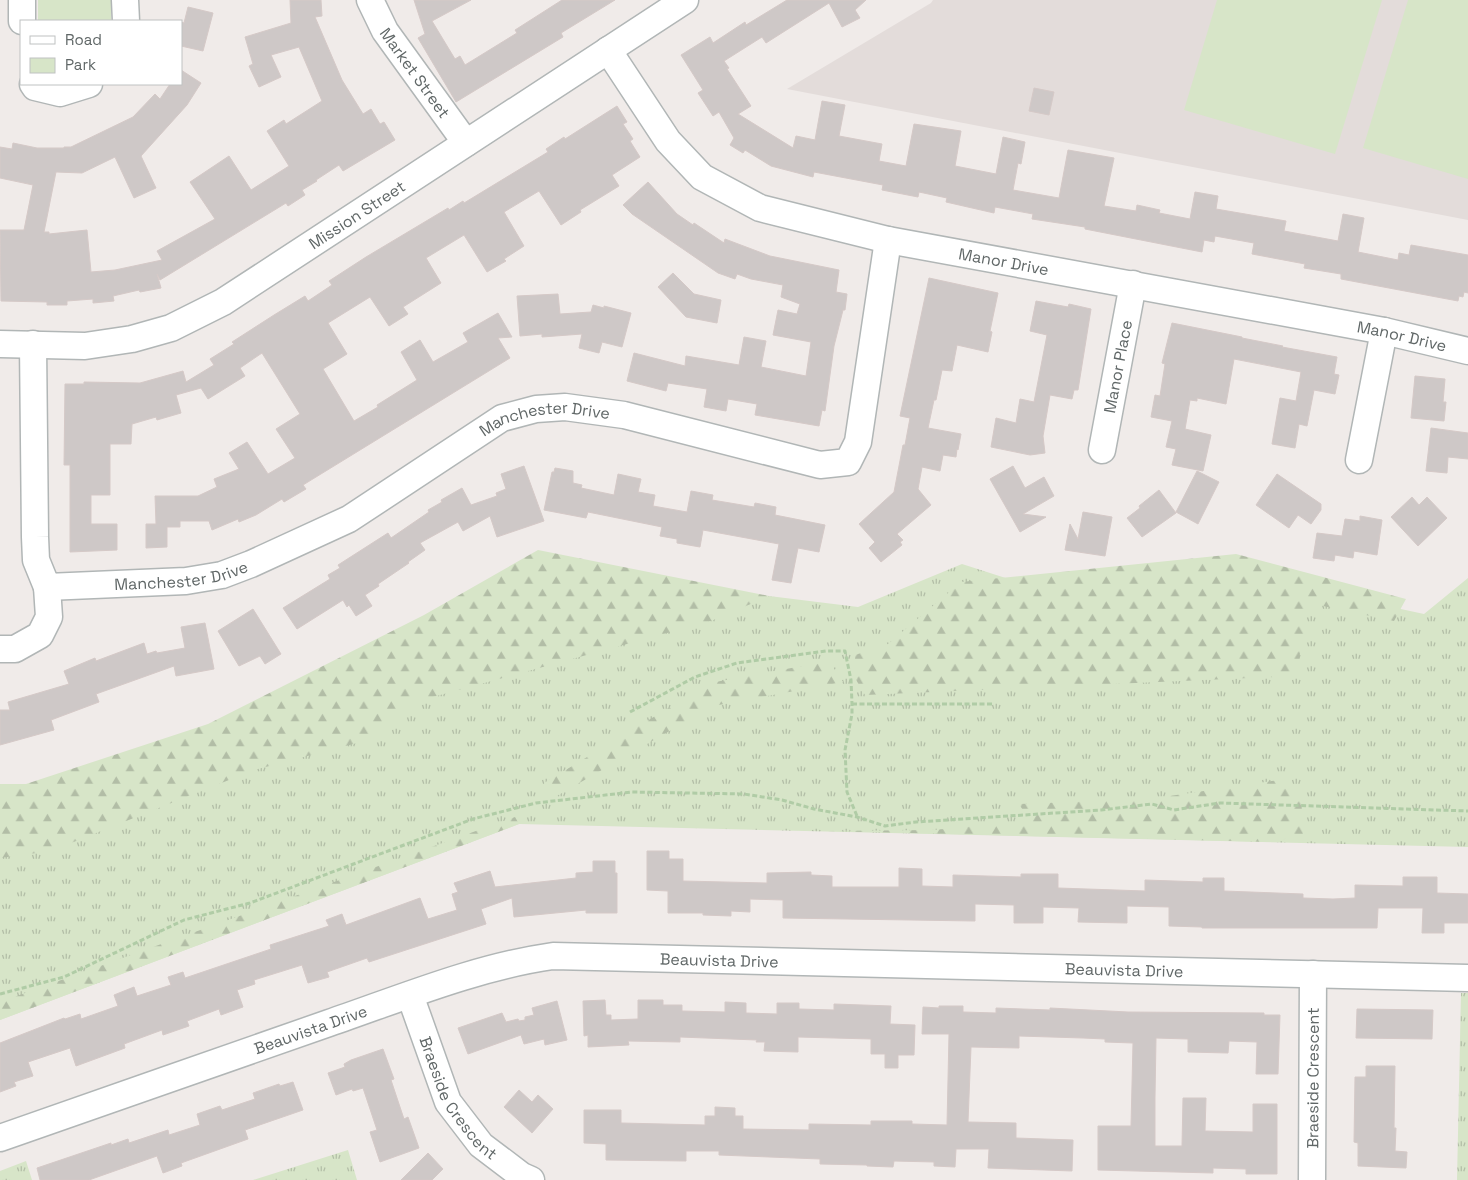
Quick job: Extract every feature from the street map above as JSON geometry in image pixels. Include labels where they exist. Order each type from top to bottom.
[{"type":"street","points":[[22,0],[22,20]]},
{"type":"street","points":[[125,0],[126,20]]},
{"type":"street","name":"Market Street","points":[[370,0],[385,31],[466,143]]},
{"type":"street","name":"Mission Street","points":[[0,344],[85,346],[132,339],[170,328],[223,302],[685,0]]},
{"type":"street","name":"Manor Drive","points":[[608,50],[668,141],[702,177],[760,208],[888,240],[1384,331],[1468,351]]},
{"type":"street","points":[[34,85],[35,87],[60,93],[87,85]]},
{"type":"street","name":"Manchester Drive","points":[[47,587],[186,581],[222,575],[251,564],[349,519],[502,418],[536,409],[565,407],[624,415],[820,465],[848,462],[858,442],[888,240]]},
{"type":"street","name":"Manor Place","points":[[1102,450],[1133,284]]},
{"type":"street","points":[[1359,460],[1384,331]]},
{"type":"street","points":[[0,649],[15,649],[40,635],[49,617],[47,587],[36,560],[33,344]]},
{"type":"street","name":"Beauvista Drive","points":[[0,1138],[410,995],[500,966],[553,956],[1468,978]]},
{"type":"street","name":"Braeside Crescent","points":[[1312,1180],[1313,974]]},
{"type":"street","name":"Braeside Crescent","points":[[410,995],[448,1102],[481,1145],[522,1176],[532,1180]]},
{"type":"path","points":[[630,712],[696,677],[737,663],[826,651],[845,651],[851,680],[852,704],[852,714],[845,750],[847,792],[858,817]]},
{"type":"path","points":[[852,704],[992,704]]},
{"type":"path","points":[[0,994],[64,977],[184,920],[250,903],[473,819],[536,803],[632,792],[744,794],[782,800],[814,809],[858,817],[885,826],[916,822],[1101,810],[1152,804],[1174,810],[1220,803],[1468,811]]},
{"type":"shaded area","points":[[933,0],[1468,0],[1468,220],[787,89],[931,3]]},
{"type":"green space","points":[[38,0],[111,0],[111,20],[38,20]]},
{"type":"green space","points":[[1217,0],[1382,0],[1335,154],[1184,110]]},
{"type":"green space","points":[[1408,0],[1468,0],[1468,179],[1363,148]]},
{"type":"green space","points":[[538,550],[769,596],[711,621],[407,704],[380,737],[254,770],[51,851],[0,858],[0,784],[26,784],[208,724],[424,615]]},
{"type":"green space","points":[[1236,554],[1406,599],[1394,621],[1309,603],[1296,676],[865,695],[855,678],[855,655],[888,644],[961,582]]},
{"type":"green space","points":[[962,564],[1124,616],[1248,576],[1424,614],[1468,578],[1468,847],[519,824],[0,1020],[0,808],[769,596],[858,607]]},
{"type":"green space","points":[[829,661],[843,682],[713,706],[555,797],[544,783],[710,683]]},
{"type":"green space","points":[[1279,780],[1301,793],[1303,834],[1274,842],[827,831],[933,830],[1030,821],[1019,804],[1149,799]]},
{"type":"green space","points":[[515,817],[519,824],[0,1020],[0,1002]]},
{"type":"green space","points":[[1461,993],[1468,993],[1468,1180],[1457,1180]]},
{"type":"green space","points":[[348,1150],[357,1180],[253,1180]]},
{"type":"green space","points":[[26,1161],[32,1180],[0,1180],[0,1171]]},
{"type":"building","points":[[290,0],[321,0],[322,16],[315,17],[342,80],[363,114],[371,109],[380,124],[384,122],[395,140],[343,171],[339,165],[302,190],[305,195],[288,206],[286,203],[160,280],[157,274],[161,288],[140,292],[139,290],[113,296],[114,301],[93,303],[93,299],[67,301],[67,305],[47,305],[47,302],[1,301],[0,230],[24,230],[33,185],[0,178],[0,147],[12,149],[13,143],[37,148],[71,147],[133,117],[155,94],[160,99],[169,85],[182,85],[182,71],[201,83],[187,105],[141,156],[156,188],[134,198],[115,157],[82,173],[56,172],[44,232],[49,232],[49,234],[87,230],[91,272],[115,270],[162,260],[157,251],[215,219],[190,182],[229,156],[251,190],[289,166],[267,131],[284,120],[286,124],[322,101],[299,47],[271,55],[281,77],[259,87],[249,66],[253,64],[245,37],[291,23]]},
{"type":"building","points":[[414,0],[471,0],[432,21],[455,59],[460,56],[465,65],[517,33],[515,30],[562,0],[615,0],[561,33],[563,37],[456,102],[418,38],[425,34]]},
{"type":"building","points":[[787,0],[866,0],[855,10],[860,18],[842,27],[829,3],[766,43],[762,37],[724,61],[729,68],[727,69],[751,106],[738,114],[793,148],[796,136],[815,140],[822,101],[845,105],[839,136],[882,144],[879,161],[906,166],[914,124],[961,131],[955,166],[996,174],[1003,137],[1025,142],[1021,164],[1018,163],[1013,190],[1059,198],[1068,150],[1114,158],[1104,206],[1136,211],[1137,205],[1160,210],[1159,213],[1190,219],[1195,192],[1218,196],[1216,209],[1286,221],[1284,231],[1338,241],[1343,214],[1364,218],[1358,252],[1398,260],[1399,253],[1409,255],[1411,245],[1468,255],[1468,293],[1464,292],[1463,297],[1459,296],[1458,301],[1341,279],[1341,274],[1304,268],[1305,264],[1252,254],[1254,243],[1215,236],[1214,242],[1204,240],[1202,252],[1085,229],[1085,227],[1032,219],[1033,214],[995,207],[994,213],[946,202],[947,198],[919,192],[918,197],[882,190],[883,185],[814,172],[813,177],[771,166],[745,150],[743,153],[730,145],[734,138],[719,112],[713,116],[698,93],[703,90],[681,55],[710,37],[713,43],[745,22],[746,25]]},
{"type":"building","points":[[188,7],[213,13],[203,51],[182,46],[182,22],[184,23]]},
{"type":"building","points":[[1034,88],[1054,92],[1049,115],[1029,111]]},
{"type":"building","points":[[617,106],[627,122],[623,124],[633,139],[630,141],[640,157],[612,175],[619,186],[580,210],[581,212],[561,225],[539,191],[504,212],[524,246],[504,259],[506,261],[487,272],[464,235],[426,258],[441,283],[403,307],[408,314],[389,326],[370,297],[328,323],[347,354],[323,369],[354,421],[417,380],[401,352],[420,340],[433,362],[468,342],[463,333],[498,313],[512,337],[498,338],[510,358],[303,485],[306,489],[284,502],[282,499],[256,515],[239,522],[238,519],[212,530],[209,521],[180,521],[180,527],[167,527],[167,547],[146,548],[146,524],[156,524],[155,496],[198,496],[217,487],[214,479],[239,469],[229,453],[247,442],[268,474],[295,458],[276,429],[300,414],[262,353],[240,368],[245,376],[208,399],[201,388],[176,395],[181,413],[157,420],[156,417],[132,424],[131,444],[110,444],[110,495],[91,495],[91,524],[117,524],[117,550],[70,552],[70,465],[64,465],[65,384],[84,384],[84,382],[140,383],[183,371],[186,382],[214,365],[210,359],[234,344],[232,342],[274,315],[305,296],[308,301],[332,285],[329,281],[366,257],[448,208],[449,210],[463,201],[464,203],[548,152],[546,149],[564,137],[565,139]]},
{"type":"building","points":[[648,182],[677,214],[724,243],[725,239],[770,256],[839,270],[836,292],[847,294],[845,310],[843,310],[834,346],[825,411],[822,410],[819,426],[755,415],[757,404],[728,399],[726,411],[704,407],[707,389],[668,383],[666,391],[627,381],[634,353],[685,366],[686,356],[739,365],[744,337],[766,341],[761,367],[806,376],[811,342],[773,335],[778,310],[797,314],[800,304],[781,297],[783,285],[751,279],[737,274],[735,279],[718,273],[632,214],[623,205]]},
{"type":"building","points":[[673,273],[694,294],[721,300],[717,323],[686,317],[658,287]]},
{"type":"building","points":[[929,278],[998,293],[990,331],[992,332],[988,352],[957,345],[952,371],[942,370],[928,428],[961,434],[956,457],[943,455],[940,471],[922,467],[918,489],[931,505],[897,534],[903,540],[900,542],[902,545],[881,562],[869,548],[875,542],[859,524],[894,492],[910,418],[900,416]]},
{"type":"building","points":[[558,294],[560,314],[591,312],[593,305],[631,313],[622,347],[602,342],[599,353],[579,348],[582,334],[542,337],[542,334],[520,336],[517,296]]},
{"type":"building","points":[[1036,301],[1068,307],[1069,304],[1091,309],[1078,390],[1074,390],[1072,399],[1050,395],[1043,436],[1045,453],[1030,455],[991,447],[996,418],[1016,423],[1020,399],[1034,402],[1047,335],[1030,331]]},
{"type":"building","points":[[1172,323],[1337,357],[1334,374],[1339,375],[1335,394],[1314,390],[1307,426],[1299,424],[1295,448],[1272,444],[1280,398],[1296,401],[1301,372],[1234,359],[1226,404],[1197,398],[1197,401],[1190,400],[1185,429],[1211,435],[1203,471],[1172,465],[1176,449],[1166,447],[1172,421],[1151,417],[1155,395],[1160,396],[1165,364],[1162,363]]},
{"type":"building","points":[[1415,376],[1445,379],[1443,402],[1446,402],[1444,421],[1411,418]]},
{"type":"building","points":[[1431,428],[1468,433],[1468,459],[1448,457],[1447,473],[1426,471]]},
{"type":"building","points":[[524,466],[544,521],[497,537],[490,516],[463,531],[458,522],[420,543],[425,550],[365,595],[372,606],[356,616],[349,605],[347,607],[343,600],[297,629],[283,608],[330,579],[328,575],[340,568],[338,565],[388,533],[391,538],[429,512],[428,510],[442,502],[441,500],[462,488],[471,505],[497,496],[496,493],[506,489],[501,474]]},
{"type":"building","points":[[1013,466],[1025,488],[1044,477],[1054,496],[1023,514],[1046,517],[1020,532],[990,479]]},
{"type":"building","points":[[555,468],[573,471],[573,483],[582,485],[581,488],[614,495],[618,474],[641,479],[638,492],[655,495],[653,506],[687,512],[691,491],[713,495],[712,500],[754,507],[755,503],[776,507],[775,515],[825,525],[819,552],[798,548],[791,583],[772,580],[779,544],[703,530],[700,547],[677,543],[677,539],[660,536],[662,527],[588,512],[586,518],[544,510],[552,472],[554,472]]},
{"type":"building","points":[[1197,471],[1219,482],[1198,524],[1176,512]]},
{"type":"building","points":[[1277,474],[1321,504],[1321,510],[1311,524],[1298,515],[1289,528],[1256,505]]},
{"type":"building","points":[[1159,490],[1176,513],[1142,537],[1127,518]]},
{"type":"building","points":[[1412,497],[1419,505],[1427,497],[1447,518],[1418,546],[1391,517]]},
{"type":"building","points":[[1083,512],[1112,517],[1105,556],[1065,550],[1070,524],[1078,539]]},
{"type":"building","points":[[1360,516],[1382,520],[1377,555],[1354,551],[1353,558],[1335,555],[1334,561],[1313,558],[1317,533],[1342,536],[1345,519],[1360,521]]},
{"type":"building","points":[[253,609],[281,654],[265,664],[260,656],[239,666],[218,631]]},
{"type":"building","points":[[205,623],[214,669],[176,676],[174,666],[96,694],[99,702],[51,720],[54,730],[0,745],[0,710],[10,710],[8,702],[69,684],[64,671],[95,658],[96,661],[144,643],[147,654],[156,651],[157,653],[185,648],[181,627]]},
{"type":"building","points":[[647,851],[669,851],[669,859],[683,859],[683,881],[767,883],[767,873],[811,872],[811,875],[832,876],[832,887],[899,887],[899,868],[922,869],[922,886],[953,887],[953,875],[1021,877],[1021,874],[1058,874],[1058,888],[1145,891],[1145,880],[1203,882],[1203,878],[1224,878],[1224,891],[1303,894],[1303,898],[1333,899],[1355,898],[1355,885],[1403,886],[1403,877],[1437,877],[1437,893],[1468,894],[1468,923],[1444,923],[1444,933],[1422,933],[1423,908],[1378,908],[1377,928],[1202,928],[1169,926],[1169,907],[1127,906],[1127,923],[1078,922],[1079,908],[1043,907],[1043,923],[1014,923],[1014,905],[975,904],[975,921],[783,918],[783,900],[750,899],[750,912],[731,911],[731,916],[703,915],[703,913],[668,913],[668,891],[647,890]]},
{"type":"building","points":[[593,861],[615,861],[615,873],[617,873],[617,913],[586,913],[586,910],[514,917],[512,898],[481,909],[486,924],[369,962],[367,958],[327,972],[329,977],[308,983],[302,965],[254,980],[255,984],[237,990],[243,1007],[221,1015],[219,1009],[187,1021],[189,1026],[163,1035],[162,1030],[124,1044],[125,1048],[76,1066],[70,1048],[28,1062],[33,1076],[14,1082],[16,1086],[0,1092],[0,1043],[64,1018],[80,1014],[81,1019],[118,1006],[114,995],[134,987],[137,996],[171,985],[168,977],[183,972],[185,978],[271,949],[270,945],[329,926],[326,920],[342,914],[346,925],[420,898],[428,919],[457,910],[452,894],[458,892],[454,883],[490,871],[495,887],[576,878],[576,873],[593,872]]},
{"type":"building","points":[[605,1000],[606,1015],[611,1015],[611,1020],[638,1019],[638,1000],[663,1000],[663,1005],[682,1005],[682,1011],[725,1012],[725,1002],[746,1003],[746,1013],[777,1014],[777,1003],[799,1003],[799,1009],[834,1010],[834,1004],[891,1006],[890,1024],[915,1025],[914,1055],[898,1055],[898,1068],[885,1068],[885,1054],[871,1054],[871,1039],[798,1037],[798,1052],[764,1051],[765,1042],[756,1042],[757,1040],[680,1037],[680,1042],[628,1041],[629,1045],[588,1047],[588,1035],[584,1036],[583,1001]]},
{"type":"building","points":[[557,1001],[567,1040],[545,1045],[544,1039],[524,1044],[521,1035],[468,1054],[458,1028],[502,1013],[506,1022],[518,1019],[519,1021],[525,1020],[525,1017],[534,1015],[532,1008]]},
{"type":"building","points":[[939,1006],[963,1006],[963,1012],[996,1013],[996,1008],[1050,1010],[1050,1008],[1128,1012],[1264,1013],[1264,1015],[1280,1015],[1278,1074],[1256,1074],[1257,1042],[1229,1041],[1228,1053],[1188,1052],[1188,1039],[1156,1038],[1155,1146],[1182,1146],[1183,1098],[1206,1098],[1205,1131],[1253,1132],[1253,1104],[1277,1104],[1277,1174],[1246,1174],[1246,1169],[1213,1168],[1213,1173],[1098,1170],[1098,1126],[1131,1126],[1133,1043],[1105,1042],[1105,1039],[1083,1038],[1019,1036],[1019,1048],[971,1047],[968,1122],[1016,1123],[1016,1138],[1073,1140],[1072,1171],[988,1168],[989,1149],[956,1149],[955,1167],[934,1166],[934,1162],[894,1161],[893,1167],[820,1164],[820,1159],[719,1155],[719,1151],[686,1151],[686,1161],[606,1160],[606,1144],[584,1143],[584,1110],[621,1110],[621,1123],[705,1125],[705,1116],[715,1116],[715,1107],[735,1108],[735,1116],[743,1116],[743,1129],[809,1130],[809,1124],[871,1125],[871,1121],[912,1121],[912,1124],[947,1125],[949,1034],[922,1034],[923,1007],[939,1008]]},
{"type":"building","points":[[1357,1009],[1433,1010],[1432,1039],[1356,1038]]},
{"type":"building","points":[[383,1049],[394,1079],[391,1080],[404,1119],[408,1117],[419,1148],[380,1162],[370,1132],[377,1130],[363,1088],[353,1091],[352,1089],[336,1095],[328,1073],[345,1067],[344,1064],[351,1060]]},
{"type":"building","points":[[1366,1066],[1395,1066],[1395,1151],[1407,1152],[1406,1168],[1358,1166],[1358,1143],[1354,1142],[1355,1077],[1366,1077]]},
{"type":"building","points":[[293,1082],[303,1110],[245,1130],[248,1139],[181,1163],[182,1166],[163,1173],[157,1156],[89,1180],[40,1180],[37,1168],[111,1143],[111,1145],[128,1139],[129,1143],[168,1130],[169,1135],[200,1125],[197,1114],[220,1106],[222,1110],[255,1099],[253,1093],[279,1084],[280,1086]]},
{"type":"building","points":[[519,1090],[532,1102],[538,1095],[553,1109],[532,1133],[504,1107]]},
{"type":"building","points":[[428,1153],[443,1169],[432,1180],[401,1180]]}]
